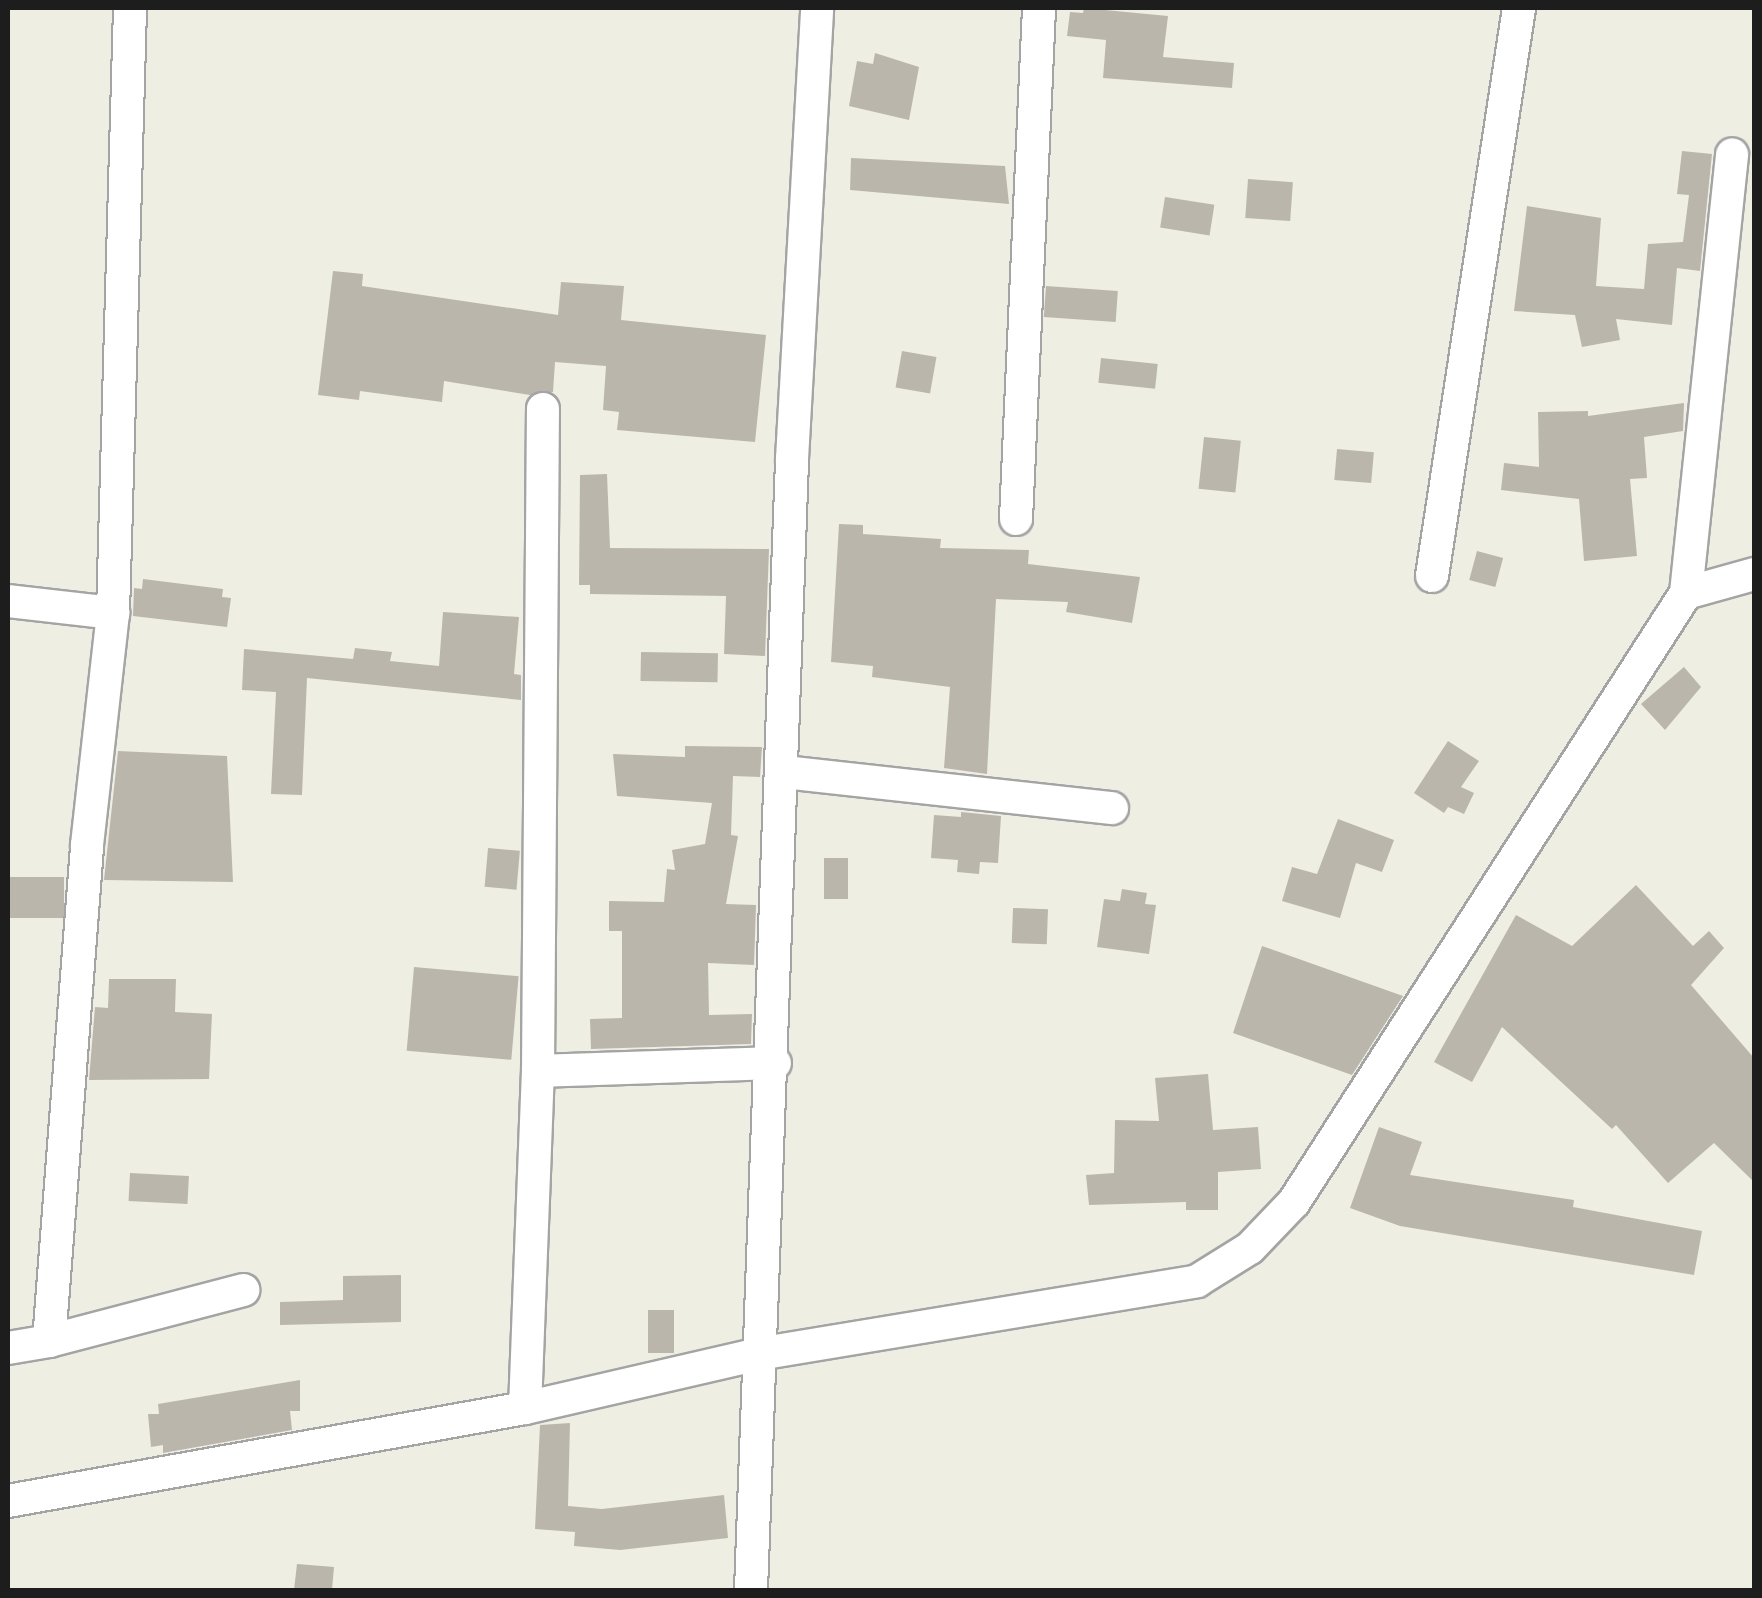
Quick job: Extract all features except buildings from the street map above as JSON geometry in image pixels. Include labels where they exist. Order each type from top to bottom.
[{"type":"street","points":[[49,1341],[86,845],[112,612],[130,8]]},
{"type":"street","points":[[751,1590],[758,1354],[775,1063],[792,459],[816,8]]},
{"type":"street","points":[[1016,519],[1039,8]]},
{"type":"street","points":[[1432,576],[1519,8]]},
{"type":"street","points":[[8,1501],[525,1408],[758,1354],[1197,1282],[1250,1248],[1314,1172],[1686,593],[1732,154]]},
{"type":"street","points":[[525,1408],[538,1071],[544,408]]},
{"type":"street","points":[[1686,593],[1754,574]]},
{"type":"street","points":[[8,601],[112,612]]},
{"type":"street","points":[[784,772],[1112,808]]},
{"type":"street","points":[[538,1071],[775,1063]]},
{"type":"street","points":[[8,1348],[49,1341],[243,1290]]}]
